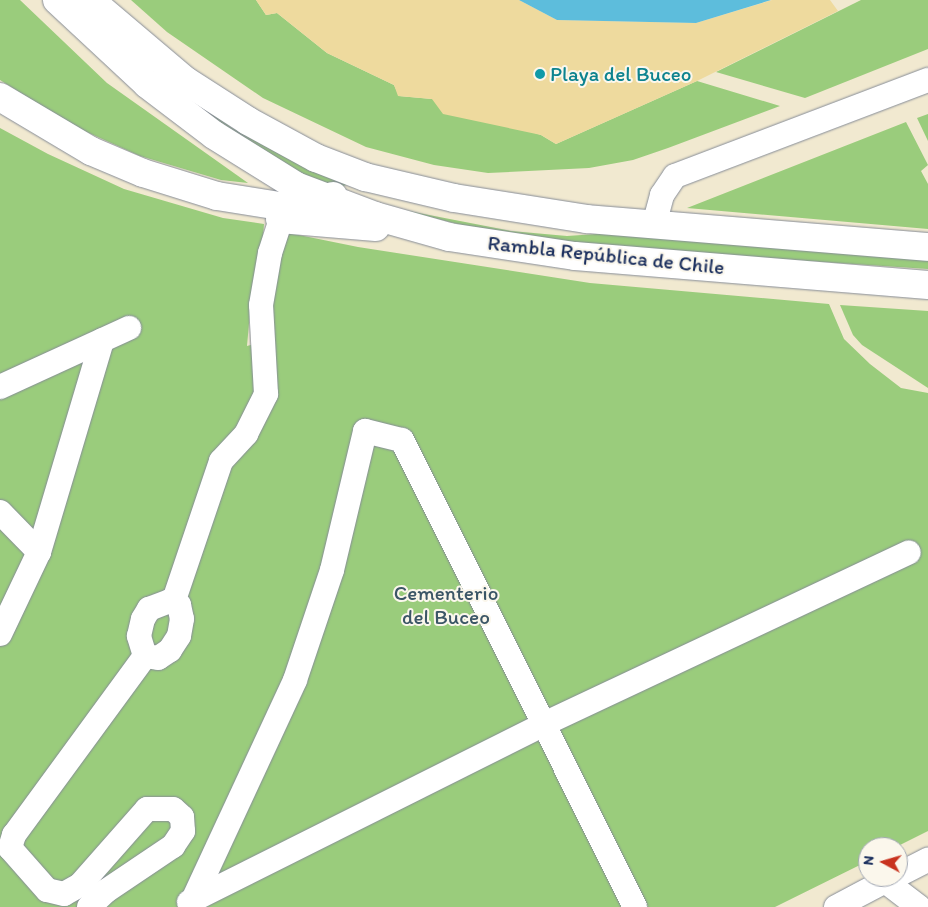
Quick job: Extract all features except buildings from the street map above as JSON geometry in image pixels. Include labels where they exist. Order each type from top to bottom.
[{"type":"main road","name":"Rambla República de Chile","points":[[57,0],[147,84],[214,135],[270,172],[326,198],[430,233],[575,256],[928,285]]},
{"type":"main road","name":"Rambla República de Chile","points":[[90,0],[186,81],[248,121],[330,164],[400,187],[587,219],[928,246]]},
{"type":"main road","points":[[0,97],[91,151],[164,179],[217,196],[280,207],[302,207],[326,198],[359,192],[512,226],[555,226],[587,219]]},
{"type":"main road","points":[[0,112],[86,161],[130,178],[216,206],[281,219],[430,233]]},
{"type":"street","name":"Rambla República de Chile","points":[[654,225],[662,195],[675,176],[928,80]]},
{"type":"street","points":[[174,603],[221,462],[246,434],[266,394],[260,305],[270,253],[281,219]]},
{"type":"street","points":[[0,388],[130,328]]},
{"type":"street","points":[[0,634],[39,552],[102,340]]},
{"type":"street","points":[[186,903],[295,680],[332,570],[365,431],[402,440],[635,907]]},
{"type":"street","points":[[0,512],[39,552]]},
{"type":"street","points":[[186,903],[544,724],[909,552]]},
{"type":"street","points":[[174,603],[179,605],[182,619],[179,636],[170,650],[158,658],[145,656],[139,636],[146,614],[158,604],[174,603]]},
{"type":"street","points":[[89,907],[106,891],[173,846],[183,831],[182,817],[173,809],[147,809],[80,884],[64,894],[47,890],[10,848],[14,835],[145,656]]},
{"type":"street","points":[[908,870],[928,860]]},
{"type":"street","points":[[836,907],[875,887]]},
{"type":"street","points":[[900,887],[918,907]]},
{"type":"green space","points":[[0,0],[20,0],[107,83],[248,183],[221,180],[140,156],[71,125],[0,80]]},
{"type":"green space","points":[[131,0],[256,0],[266,15],[277,13],[327,53],[394,85],[399,96],[432,99],[541,135],[556,144],[697,81],[780,106],[633,160],[589,168],[488,173],[434,165],[366,147],[263,98],[167,32]]},
{"type":"green space","points":[[861,0],[928,0],[928,49],[805,98],[716,72]]},
{"type":"green space","points":[[172,85],[232,128],[304,167],[349,184],[340,187],[300,175],[193,104]]},
{"type":"green space","points":[[928,114],[928,141],[917,118]]},
{"type":"green space","points":[[906,122],[928,165],[921,171],[928,184],[928,229],[687,208]]},
{"type":"green space","name":"Cementerio del Buceo","points":[[0,128],[48,154],[124,189],[223,218],[264,224],[261,265],[251,301],[247,346],[272,339],[268,319],[280,248],[289,233],[358,247],[590,283],[829,304],[844,339],[870,364],[901,388],[928,393],[928,831],[908,841],[908,837],[858,837],[858,866],[775,907],[0,907]]},
{"type":"green space","points":[[388,207],[511,231],[567,236],[611,233],[928,259],[928,269],[613,248],[466,226]]},
{"type":"green space","points":[[840,305],[928,311],[928,388],[862,345],[853,335]]},
{"type":"sand","name":"Playa del Buceo","points":[[256,0],[519,0],[557,20],[696,23],[772,0],[830,0],[838,11],[697,81],[556,144],[541,135],[443,114],[432,99],[398,96],[394,85],[327,53],[277,13],[266,15]]},
{"type":"water","points":[[519,0],[771,0],[696,23],[557,20]]},
{"type":"place","name":"Playa del Buceo","points":[[540,74]]}]
